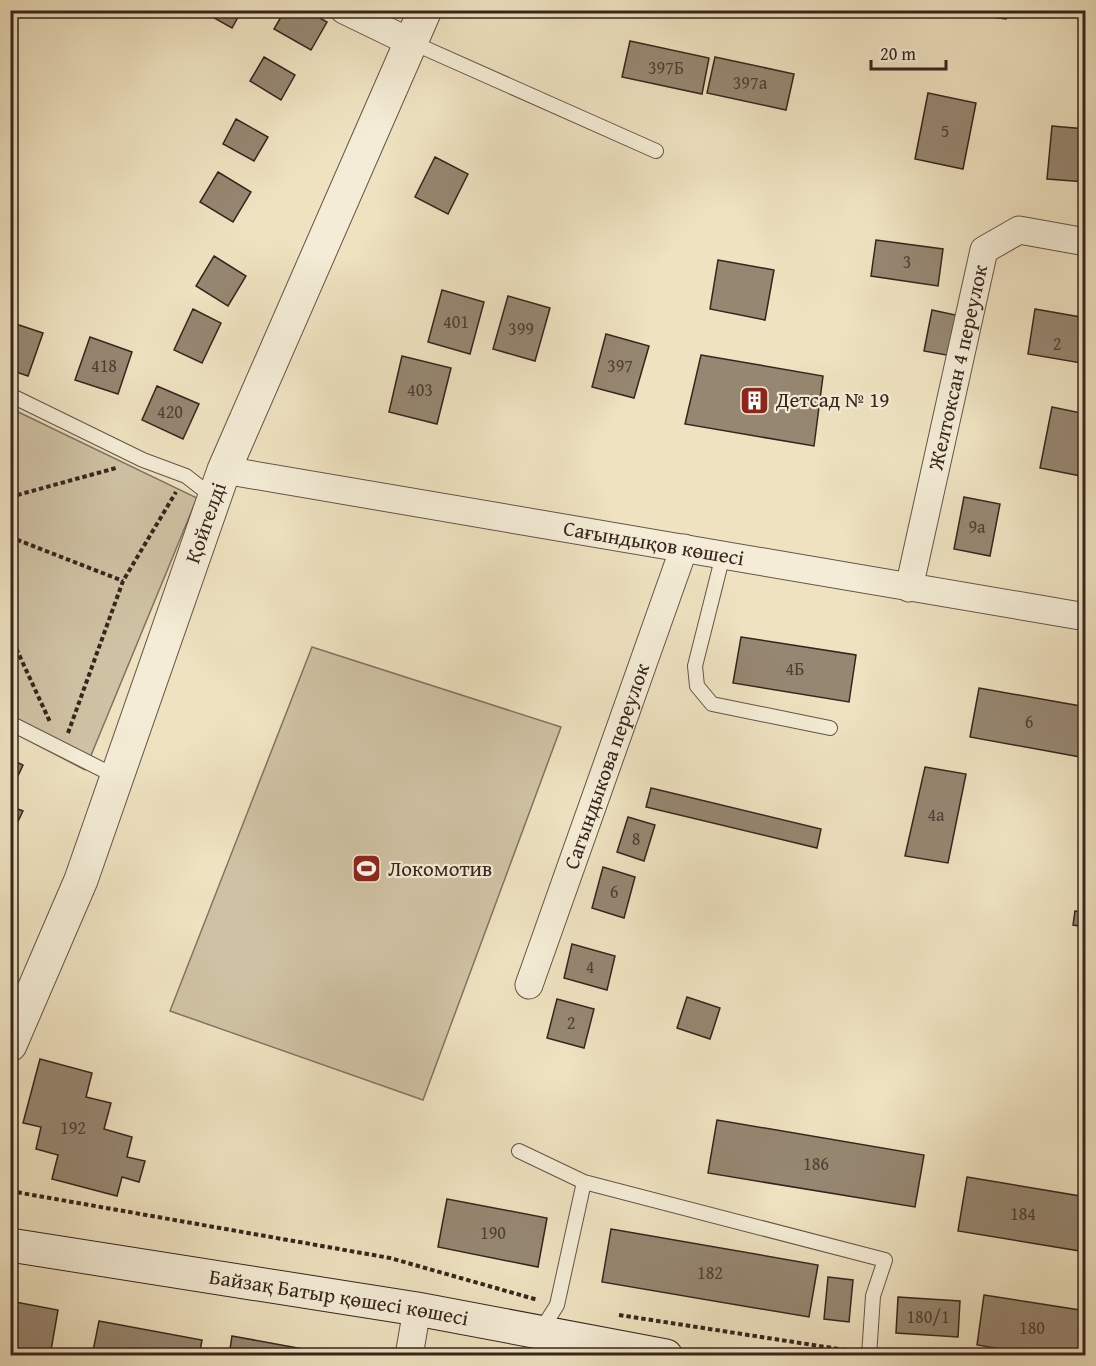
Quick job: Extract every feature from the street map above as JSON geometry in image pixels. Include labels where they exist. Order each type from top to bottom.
[{"type":"street","points":[[344,10],[410,42]]},
{"type":"street","name":"Қойгелді","points":[[14,1026],[81,880],[219,483],[425,10]]},
{"type":"street","name":"Желтоксан 4 переулок","points":[[909,588],[984,250],[1019,230],[1086,242]]},
{"type":"street","name":"Сағындықов көшесі","points":[[219,483],[684,548],[1086,617]]},
{"type":"street","name":"Сагындыкова переулок","points":[[528,985],[684,548]]},
{"type":"street","name":"Байзақ Батыр қөшесі көшесі","points":[[10,1245],[417,1309],[548,1319],[666,1356]]},
{"type":"street","points":[[409,1356],[417,1309]]},
{"type":"lane","points":[[410,42],[656,152]]},
{"type":"lane","points":[[10,395],[143,460],[186,476],[219,483]]},
{"type":"lane","points":[[723,555],[695,666],[697,686],[712,704],[830,728]]},
{"type":"lane","points":[[10,723],[117,777]]},
{"type":"lane","points":[[519,1151],[584,1182],[885,1260],[873,1296],[869,1355]]},
{"type":"lane","points":[[548,1319],[584,1182]]},
{"type":"path","points":[[10,497],[143,460]]},
{"type":"path","points":[[62,749],[123,581],[186,476]]},
{"type":"path","points":[[10,537],[123,581]]},
{"type":"path","points":[[10,635],[62,749]]},
{"type":"path","points":[[10,1191],[390,1258],[548,1319]]},
{"type":"path","points":[[614,1314],[869,1355]]},
{"type":"shaded area","points":[[10,408],[197,498],[85,770],[11,731]]},
{"type":"shaded area","name":"Локомотив","points":[[312,647],[561,727],[423,1100],[170,1011]]},
{"type":"building","points":[[209,10],[242,10],[232,28],[207,14]]},
{"type":"building","points":[[285,10],[306,10],[327,22],[311,50],[274,29]]},
{"type":"building","points":[[975,10],[1007,10],[1006,19],[975,15]]},
{"type":"building","points":[[1065,10],[1086,10],[1086,15],[1065,13]]},
{"type":"building","points":[[630,41],[709,58],[702,94],[622,77]]},
{"type":"building","points":[[264,57],[295,75],[281,100],[250,81]]},
{"type":"building","points":[[715,57],[794,74],[786,110],[707,93]]},
{"type":"building","points":[[928,93],[976,103],[963,169],[915,159]]},
{"type":"building","points":[[236,119],[268,137],[254,161],[223,144]]},
{"type":"building","points":[[1052,126],[1086,129],[1086,182],[1047,179]]},
{"type":"building","points":[[435,157],[468,174],[448,214],[415,197]]},
{"type":"building","points":[[218,172],[251,192],[233,222],[200,202]]},
{"type":"building","points":[[876,240],[943,249],[938,286],[871,276]]},
{"type":"building","points":[[214,256],[246,276],[228,306],[196,286]]},
{"type":"building","points":[[718,260],[774,270],[765,320],[710,309]]},
{"type":"building","points":[[442,290],[484,302],[470,354],[428,342]]},
{"type":"building","points":[[508,296],[550,308],[535,361],[493,349]]},
{"type":"building","points":[[193,309],[221,323],[202,363],[174,350]]},
{"type":"building","points":[[1035,309],[1086,318],[1081,363],[1028,354]]},
{"type":"building","points":[[932,310],[965,317],[957,357],[924,351]]},
{"type":"building","points":[[10,322],[43,333],[28,376],[10,370]]},
{"type":"building","points":[[606,334],[649,346],[634,398],[592,387]]},
{"type":"building","points":[[90,337],[132,352],[118,394],[75,380]]},
{"type":"building","name":"Детсад № 19","points":[[701,355],[823,376],[814,446],[685,424]]},
{"type":"building","points":[[402,356],[451,368],[437,424],[389,412]]},
{"type":"building","points":[[157,386],[199,404],[183,439],[142,420]]},
{"type":"building","points":[[1052,407],[1086,414],[1086,477],[1040,468]]},
{"type":"building","points":[[964,497],[1000,504],[990,556],[954,549]]},
{"type":"building","points":[[741,637],[856,655],[849,702],[733,683]]},
{"type":"building","points":[[979,688],[1086,707],[1086,758],[970,737]]},
{"type":"building","points":[[10,759],[23,765],[10,793]]},
{"type":"building","points":[[925,767],[966,774],[948,863],[905,856]]},
{"type":"building","points":[[651,788],[821,829],[817,848],[646,807]]},
{"type":"building","points":[[10,806],[23,811],[10,838]]},
{"type":"building","points":[[628,817],[655,825],[644,861],[617,852]]},
{"type":"building","points":[[603,867],[635,877],[624,918],[592,908]]},
{"type":"building","points":[[1075,911],[1086,913],[1086,927],[1073,925]]},
{"type":"building","points":[[572,944],[615,956],[607,990],[564,978]]},
{"type":"building","points":[[687,997],[720,1008],[710,1039],[677,1028]]},
{"type":"building","points":[[557,999],[594,1009],[584,1048],[547,1038]]},
{"type":"building","points":[[40,1059],[92,1073],[86,1097],[111,1103],[104,1129],[132,1137],[127,1157],[145,1161],[139,1182],[122,1177],[117,1196],[52,1179],[58,1155],[36,1149],[41,1127],[23,1123]]},
{"type":"building","points":[[717,1120],[924,1155],[915,1207],[708,1173]]},
{"type":"building","points":[[967,1177],[1086,1197],[1086,1252],[958,1231]]},
{"type":"building","points":[[447,1199],[547,1218],[538,1267],[438,1247]]},
{"type":"building","points":[[611,1229],[818,1265],[809,1317],[602,1282]]},
{"type":"building","points":[[828,1277],[853,1280],[849,1322],[824,1319]]},
{"type":"building","points":[[984,1295],[1086,1311],[1086,1356],[1043,1356],[977,1345]]},
{"type":"building","points":[[898,1297],[960,1301],[958,1337],[896,1333]]},
{"type":"building","points":[[10,1301],[58,1310],[50,1356],[30,1356],[10,1352]]},
{"type":"building","points":[[99,1321],[202,1340],[199,1356],[92,1356]]},
{"type":"building","points":[[232,1336],[336,1355],[229,1356]]},
{"type":"place","name":"Детсад № 19","points":[[755,400]]},
{"type":"place","name":"Локомотив","points":[[367,869]]}]
